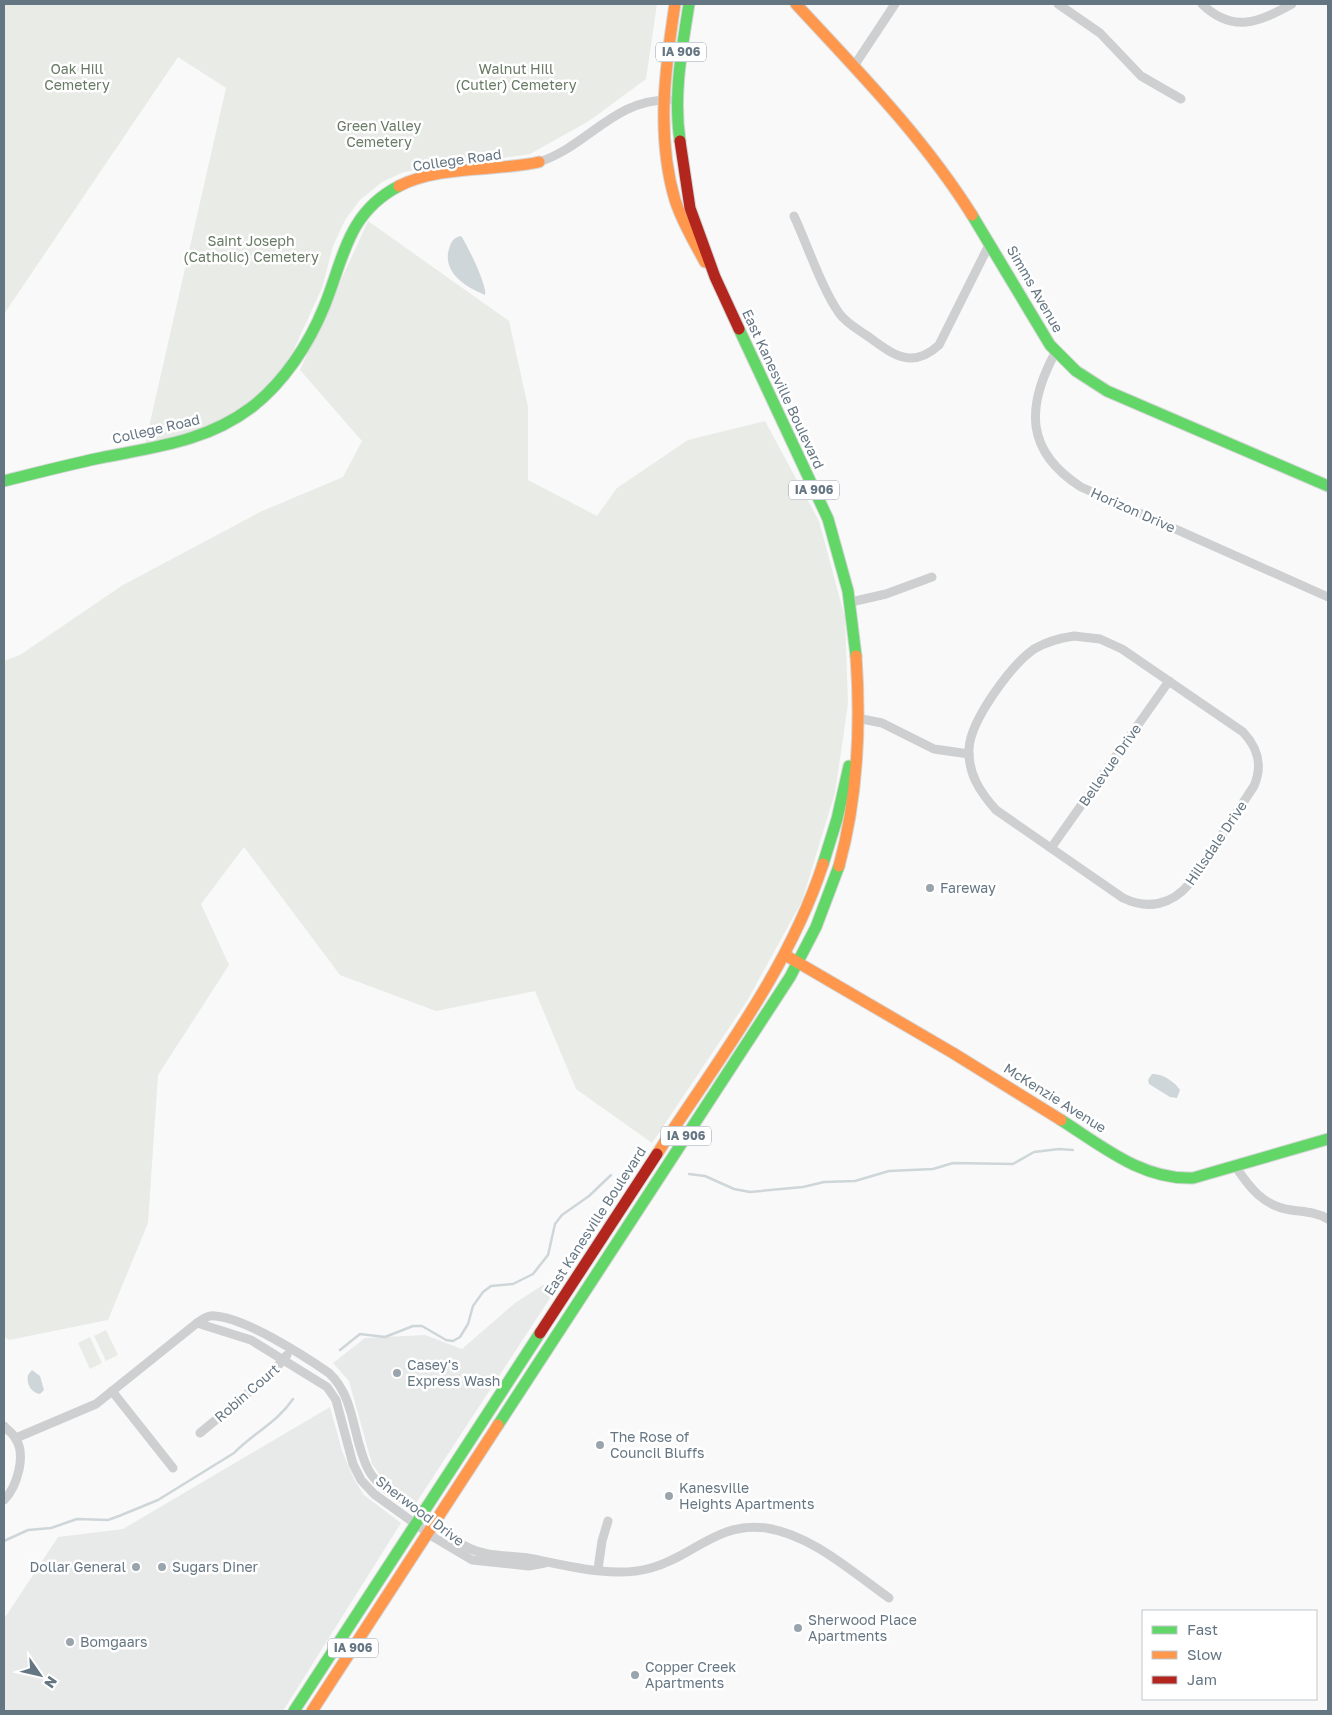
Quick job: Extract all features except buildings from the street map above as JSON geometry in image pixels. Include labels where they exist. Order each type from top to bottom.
[{"type":"main road","name":"East Kanesville Boulevard","points":[[675,4],[666,57],[662,100],[664,141],[672,189],[690,238],[715,278]]},
{"type":"main road","name":"East Kanesville Boulevard","points":[[312,1711],[799,963],[822,915],[840,862],[854,788],[857,718],[857,658],[851,602],[841,558],[828,519],[715,278],[690,208],[678,142],[676,100],[689,4]]},
{"type":"main road","name":"Simms Avenue","points":[[796,4],[925,146],[952,182],[1056,352],[1074,372],[1107,391],[1328,486]]},
{"type":"main road","name":"College Road","points":[[4,481],[189,440],[222,426],[263,399],[293,365],[321,315],[348,241],[356,225],[364,213],[383,194],[417,179],[521,167],[539,162]]},
{"type":"main road","name":"East Kanesville Boulevard","points":[[294,1711],[765,990],[785,955],[823,869],[846,779],[857,718]]},
{"type":"main road","name":"McKenzie Avenue","points":[[785,955],[987,1073],[1141,1170],[1162,1177],[1186,1178],[1328,1139]]},
{"type":"street","points":[[854,66],[895,4]]},
{"type":"street","points":[[1058,4],[1100,33],[1141,76],[1181,99]]},
{"type":"street","points":[[1202,4],[1222,18],[1242,23],[1259,21],[1292,4]]},
{"type":"street","name":"College Road","points":[[539,162],[555,157],[635,104],[676,100]]},
{"type":"street","points":[[794,216],[839,314],[894,355],[908,359],[929,353],[939,345],[990,243]]},
{"type":"street","name":"Horizon Drive","points":[[1056,352],[1038,387],[1035,415],[1043,448],[1062,474],[1081,487],[1328,597]]},
{"type":"street","points":[[851,602],[886,594],[932,576]]},
{"type":"street","name":"Hillsdale Drive","points":[[1069,637],[1090,637],[1122,649],[1169,681],[1243,732],[1255,747],[1259,762],[1254,786],[1190,884],[1183,892],[1165,902],[1150,905],[1133,902],[996,810],[982,794],[973,778],[969,754],[970,740],[976,722],[1025,656],[1043,644],[1069,637]]},
{"type":"street","name":"Bellevue Drive","points":[[1051,848],[1169,681]]},
{"type":"street","points":[[857,718],[882,723],[934,749],[969,754]]},
{"type":"street","points":[[1235,1166],[1252,1191],[1267,1202],[1281,1208],[1313,1212],[1328,1219]]},
{"type":"street","name":"Sherwood Drive","points":[[16,1438],[96,1404],[206,1317],[214,1316],[233,1320],[257,1331],[329,1373],[342,1388],[364,1459],[375,1480],[423,1512],[431,1527]]},
{"type":"street","name":"Sherwood Drive","points":[[198,1323],[243,1337],[319,1381],[334,1397],[353,1464],[365,1486],[416,1523],[441,1529],[472,1549],[545,1563],[598,1569],[620,1571],[649,1569],[670,1561],[720,1534],[744,1528],[764,1528],[791,1535],[810,1544],[889,1598]]},
{"type":"street","name":"Robin Court","points":[[200,1433],[270,1374],[284,1360],[290,1350]]},
{"type":"street","points":[[112,1391],[172,1468]]},
{"type":"street","points":[[4,1426],[16,1438],[21,1464],[10,1493],[4,1500]]},
{"type":"street","points":[[598,1569],[602,1541],[608,1521]]},
{"type":"shaded area","points":[[461,236],[480,275],[485,295],[462,283],[451,270],[448,263],[450,246],[454,239]]},
{"type":"shaded area","points":[[1152,1074],[1164,1077],[1175,1084],[1180,1090],[1177,1098],[1170,1097],[1149,1084],[1148,1080]]},
{"type":"shaded area","points":[[543,1285],[556,1289],[416,1503],[383,1479],[372,1464],[349,1381],[333,1363],[365,1338],[425,1335],[462,1349],[515,1303]]},
{"type":"shaded area","points":[[32,1370],[40,1376],[44,1390],[40,1394],[34,1392],[29,1384],[28,1375]]},
{"type":"shaded area","points":[[330,1407],[342,1451],[355,1481],[364,1495],[401,1523],[283,1711],[4,1711],[4,1619],[58,1537],[123,1529]]},
{"type":"green space","points":[[4,4],[657,4],[646,79],[589,121],[530,154],[404,172],[382,182],[360,200],[345,220],[333,246],[322,288],[278,384],[206,434],[144,449],[226,88],[178,57],[4,314]]},
{"type":"green space","points":[[368,221],[509,321],[528,407],[528,480],[597,516],[617,488],[688,440],[765,421],[819,521],[845,618],[848,704],[835,793],[802,901],[747,1001],[652,1143],[576,1089],[535,991],[436,1011],[340,975],[244,847],[201,904],[229,965],[158,1075],[148,1223],[108,1320],[9,1340],[4,1337],[4,661],[20,655],[123,585],[260,512],[343,477],[362,441],[300,370]]},
{"type":"green space","points":[[106,1330],[118,1355],[106,1361],[94,1336]]},
{"type":"green space","points":[[90,1337],[102,1363],[90,1369],[78,1343]]},
{"type":"waterway","points":[[689,1174],[705,1176],[734,1189],[750,1192],[803,1187],[824,1182],[855,1181],[889,1171],[933,1169],[953,1163],[1013,1164],[1034,1152],[1059,1149],[1073,1150]]},
{"type":"waterway","points":[[340,1350],[360,1334],[385,1337],[413,1326],[422,1326],[446,1340],[453,1341],[460,1337],[468,1324],[473,1306],[483,1292],[491,1286],[513,1284],[533,1274],[548,1255],[555,1224],[562,1215],[589,1196],[611,1175]]},
{"type":"waterway","points":[[4,1541],[28,1530],[51,1528],[77,1519],[108,1520],[158,1500],[234,1453],[280,1415],[293,1399]]},
{"type":"traffic: fast","points":[[680,141],[677,107],[678,89],[689,4]]},
{"type":"traffic: fast","points":[[4,481],[179,442],[216,428],[252,407],[285,374],[311,335],[324,307],[349,238],[358,223],[368,209],[399,186]]},
{"type":"traffic: fast","points":[[972,215],[1050,345],[1076,371],[1107,391],[1328,486]]},
{"type":"traffic: fast","points":[[739,329],[828,519],[848,591],[856,656]]},
{"type":"traffic: fast","points":[[823,864],[837,819],[849,766]]},
{"type":"traffic: fast","points":[[498,1425],[790,977],[816,927],[839,866]]},
{"type":"traffic: fast","points":[[1061,1120],[1123,1160],[1157,1173],[1174,1177],[1193,1178],[1328,1139]]},
{"type":"traffic: fast","points":[[294,1711],[540,1333]]},
{"type":"traffic: slow","points":[[675,4],[664,102],[666,152],[675,200],[705,262]]},
{"type":"traffic: slow","points":[[796,4],[911,132],[953,186],[972,215]]},
{"type":"traffic: slow","points":[[399,186],[415,179],[432,175],[539,162]]},
{"type":"traffic: slow","points":[[839,866],[854,788],[858,735],[856,656]]},
{"type":"traffic: slow","points":[[657,1154],[727,1050],[771,978],[791,941],[823,864]]},
{"type":"traffic: slow","points":[[785,955],[953,1053],[1061,1120]]},
{"type":"traffic: slow","points":[[312,1711],[498,1425]]},
{"type":"traffic: jam","points":[[680,141],[690,208],[715,277],[739,329]]},
{"type":"traffic: jam","points":[[540,1333],[657,1154]]},
{"type":"place","name":"Fareway","points":[[930,888]]},
{"type":"place","name":"Casey's Express Wash","points":[[397,1373]]},
{"type":"place","name":"The Rose of Council Bluffs","points":[[600,1445]]},
{"type":"place","name":"Kanesville Heights Apartments","points":[[669,1496]]},
{"type":"place","name":"Dollar General","points":[[136,1567]]},
{"type":"place","name":"Sugars Diner","points":[[162,1567]]},
{"type":"place","name":"Sherwood Place Apartments","points":[[798,1628]]},
{"type":"place","name":"Bomgaars","points":[[70,1642]]},
{"type":"place","name":"Copper Creek Apartments","points":[[635,1675]]},
{"type":"park label","name":"Oak Hill Cemetery","points":[[77,78]]},
{"type":"park label","name":"Walnut Hill (Cutler) Cemetery","points":[[516,78]]},
{"type":"park label","name":"Green Valley Cemetery","points":[[379,134]]},
{"type":"park label","name":"Saint Joseph (Catholic) Cemetery","points":[[251,250]]}]
